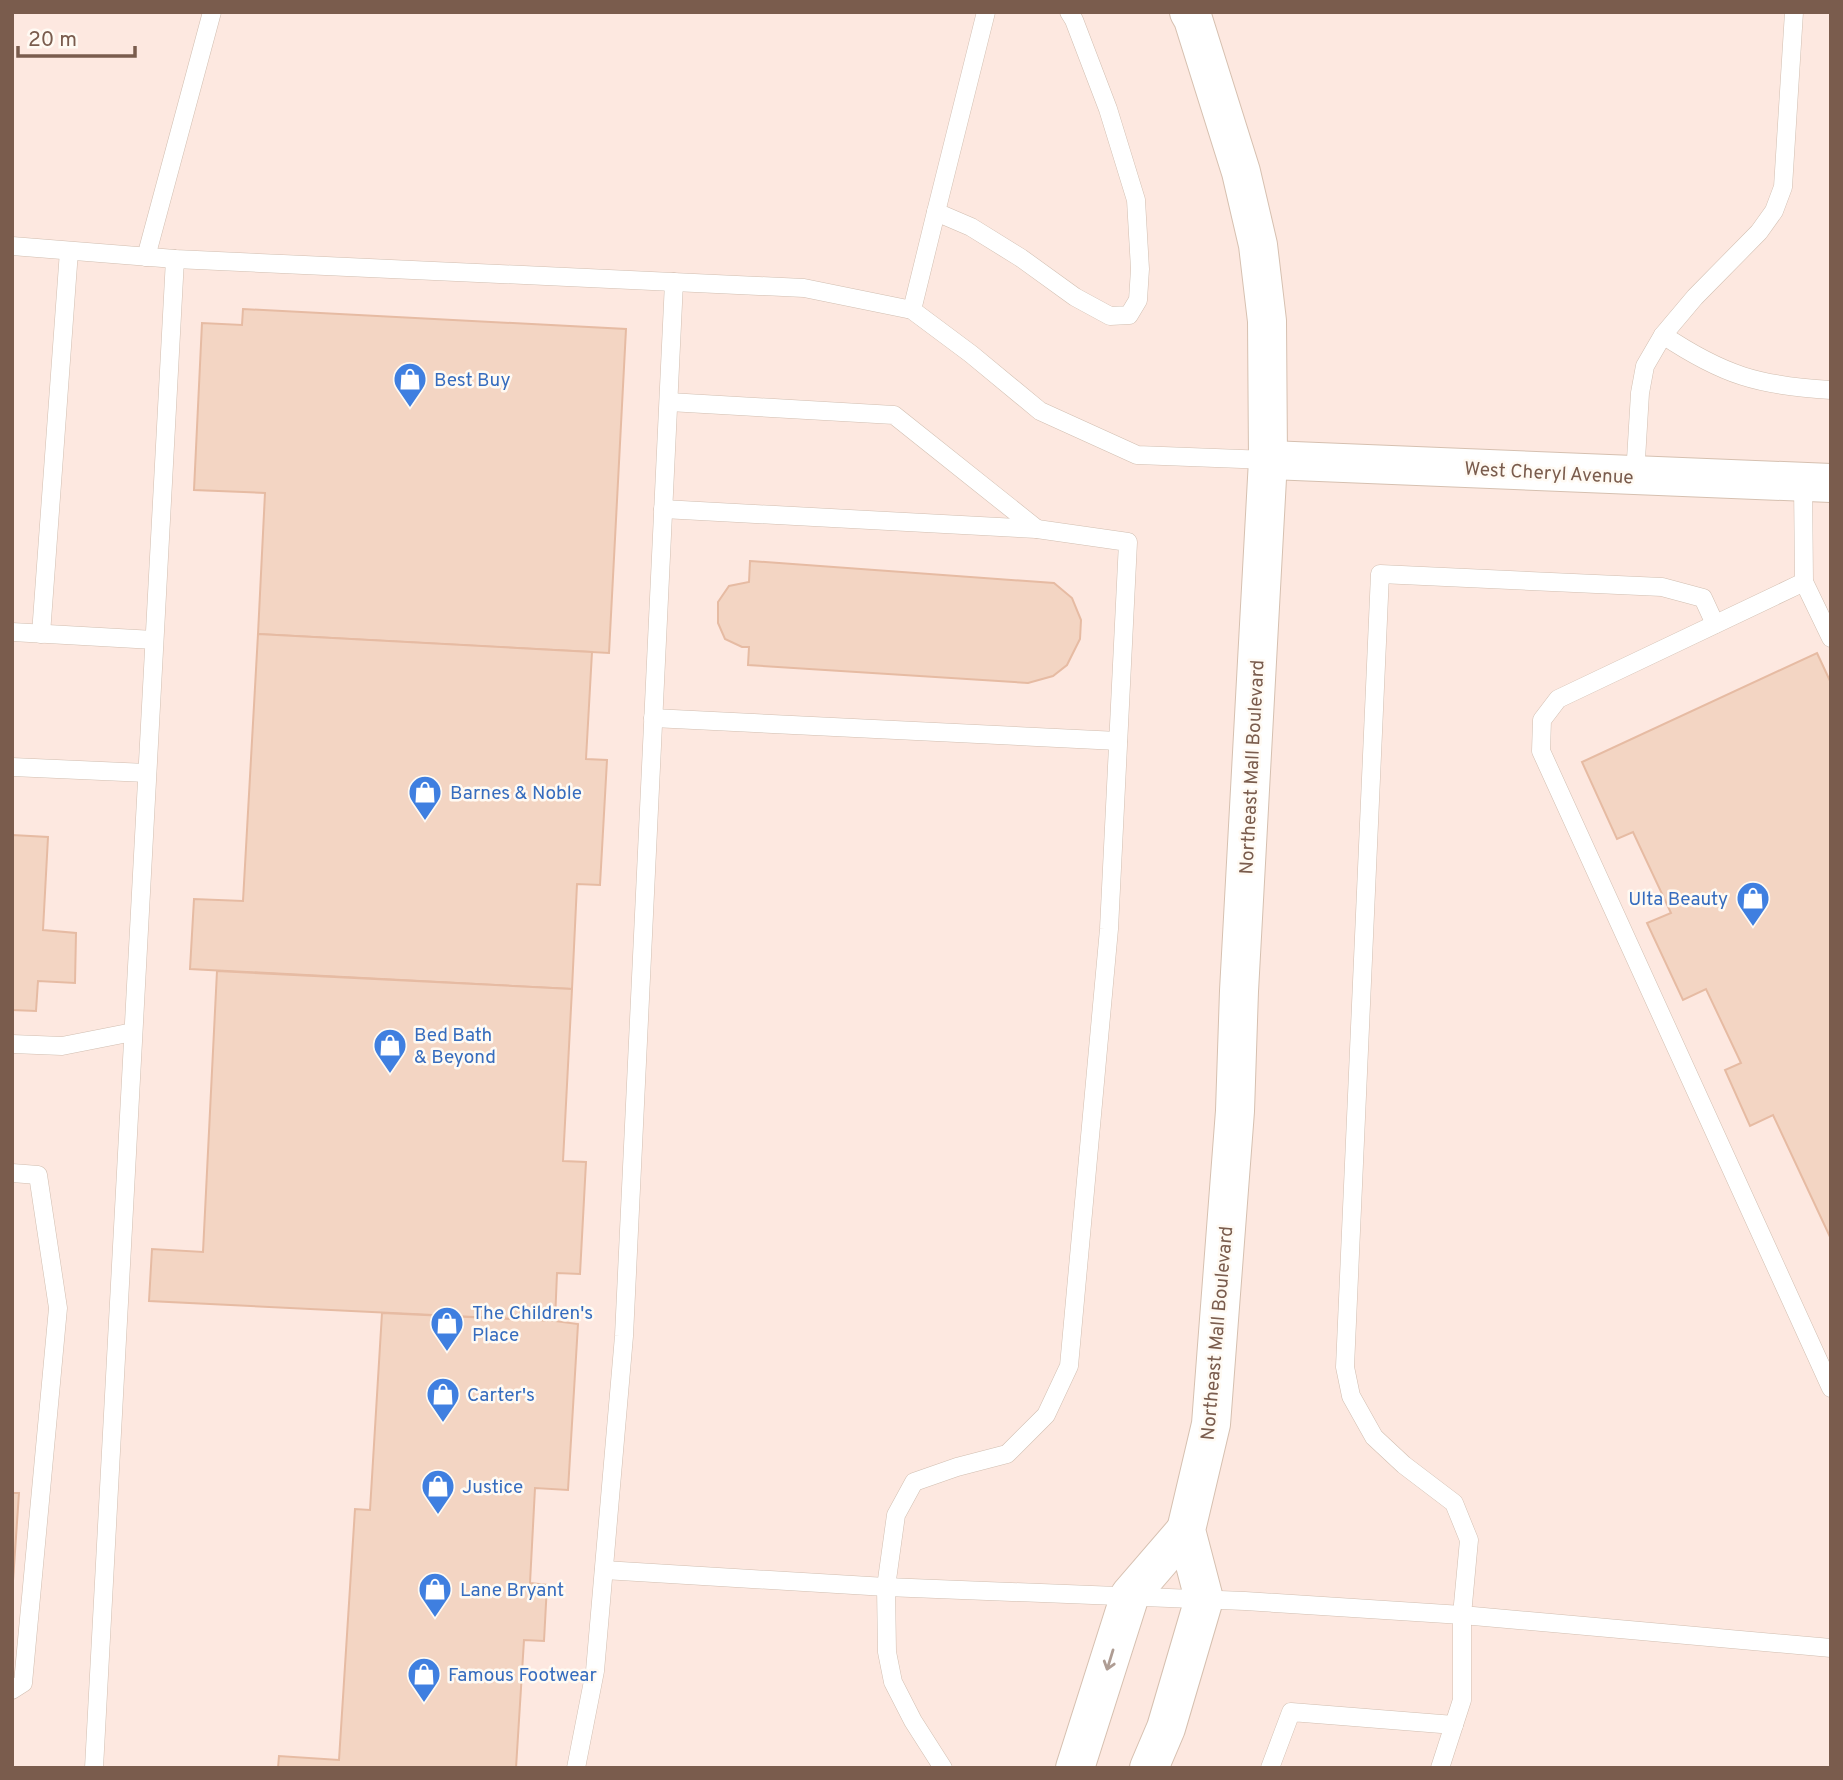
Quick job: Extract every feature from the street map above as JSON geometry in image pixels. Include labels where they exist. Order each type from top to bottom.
[{"type":"street","name":"Northeast Mall Boulevard","points":[[1075,1768],[1130,1595],[1186,1530],[1211,1424],[1235,1111],[1239,990],[1268,460],[1267,321],[1258,246],[1241,172],[1189,12]]},
{"type":"street","name":"West Cheryl Avenue","points":[[1268,460],[1817,482]]},
{"type":"street","name":"Northeast Mall Boulevard","points":[[1186,1530],[1204,1599]]},
{"type":"street","points":[[1149,1768],[1166,1728],[1204,1599]]},
{"type":"lane","points":[[146,257],[212,12]]},
{"type":"lane","points":[[912,310],[986,12]]},
{"type":"lane","points":[[936,212],[971,227],[1021,258],[1075,297],[1110,316],[1129,315],[1138,300],[1140,269],[1136,200],[1108,109],[1069,12]]},
{"type":"lane","points":[[1635,476],[1640,393],[1645,366],[1663,335],[1710,279],[1759,232],[1774,211],[1783,187],[1794,12]]},
{"type":"lane","points":[[12,246],[175,259],[804,288],[912,310],[1040,411],[1137,455],[1268,460]]},
{"type":"lane","points":[[41,634],[69,251]]},
{"type":"lane","points":[[94,1768],[175,259]]},
{"type":"lane","points":[[576,1768],[595,1671],[628,1262],[674,282]]},
{"type":"lane","points":[[1663,335],[1707,363],[1739,376],[1786,386],[1831,390]]},
{"type":"lane","points":[[668,402],[894,415],[1037,528]]},
{"type":"lane","points":[[1817,482],[1804,582],[1831,638]]},
{"type":"lane","points":[[663,509],[1037,528],[1128,542],[1109,929],[1069,1366],[1046,1415],[1007,1454],[914,1482],[896,1515],[886,1587],[887,1652],[893,1682],[913,1721],[943,1768]]},
{"type":"lane","points":[[1440,1768],[1462,1700],[1462,1615],[1469,1539],[1454,1503],[1404,1465],[1374,1437],[1351,1396],[1345,1367],[1380,574],[1662,587],[1703,598],[1715,624]]},
{"type":"lane","points":[[1804,582],[1558,699],[1542,720],[1541,751],[1831,1388]]},
{"type":"lane","points":[[12,632],[154,640]]},
{"type":"lane","points":[[653,718],[1118,741]]},
{"type":"lane","points":[[12,767],[147,773]]},
{"type":"lane","points":[[12,1044],[62,1046],[133,1032]]},
{"type":"lane","points":[[12,1173],[38,1175],[58,1308],[23,1683],[12,1690]]},
{"type":"lane","points":[[604,1570],[886,1587],[1130,1595],[1462,1615],[1831,1648]]},
{"type":"lane","points":[[1270,1768],[1291,1712],[1454,1725]]},
{"type":"shaded area","points":[[12,12],[1831,12],[1831,1768],[12,1768]]},
{"type":"building","name":"Best Buy","points":[[243,309],[626,329],[609,653],[258,634],[265,493],[194,490],[202,323],[242,325]]},
{"type":"building","points":[[750,561],[1054,583],[1072,598],[1081,620],[1080,639],[1067,665],[1053,676],[1028,683],[748,665],[749,647],[742,647],[725,639],[718,623],[718,602],[729,586],[749,582]]},
{"type":"building","name":"Barnes & Noble","points":[[258,634],[592,652],[586,759],[607,760],[600,885],[577,884],[572,989],[190,969],[194,899],[243,901]]},
{"type":"building","points":[[1817,653],[1831,683],[1831,1239],[1773,1115],[1750,1126],[1725,1070],[1741,1063],[1706,989],[1683,1000],[1647,923],[1671,913],[1633,832],[1617,839],[1582,762]]},
{"type":"building","points":[[12,835],[48,837],[43,930],[76,933],[75,983],[38,981],[36,1011],[12,1010]]},
{"type":"building","name":"Bed Bath & Beyond","points":[[217,971],[572,989],[563,1161],[586,1162],[580,1274],[557,1273],[555,1321],[149,1301],[152,1249],[203,1252]]},
{"type":"building","points":[[382,1313],[578,1324],[568,1490],[535,1488],[530,1583],[547,1585],[544,1641],[524,1640],[516,1768],[278,1768],[279,1756],[339,1760],[355,1509],[370,1510]]},
{"type":"building","points":[[12,1493],[19,1493],[13,1581],[12,1581]]},
{"type":"place","name":"Best Buy","points":[[410,409]]},
{"type":"place","name":"Barnes & Noble","points":[[425,822]]},
{"type":"place","name":"Ulta Beauty","points":[[1753,928]]},
{"type":"place","name":"Bed Bath & Beyond","points":[[390,1075]]},
{"type":"place","name":"The Children's Place","points":[[447,1353]]},
{"type":"place","name":"Carter's","points":[[443,1424]]},
{"type":"place","name":"Justice","points":[[438,1516]]},
{"type":"place","name":"Lane Bryant","points":[[435,1619]]},
{"type":"place","name":"Famous Footwear","points":[[424,1704]]}]
